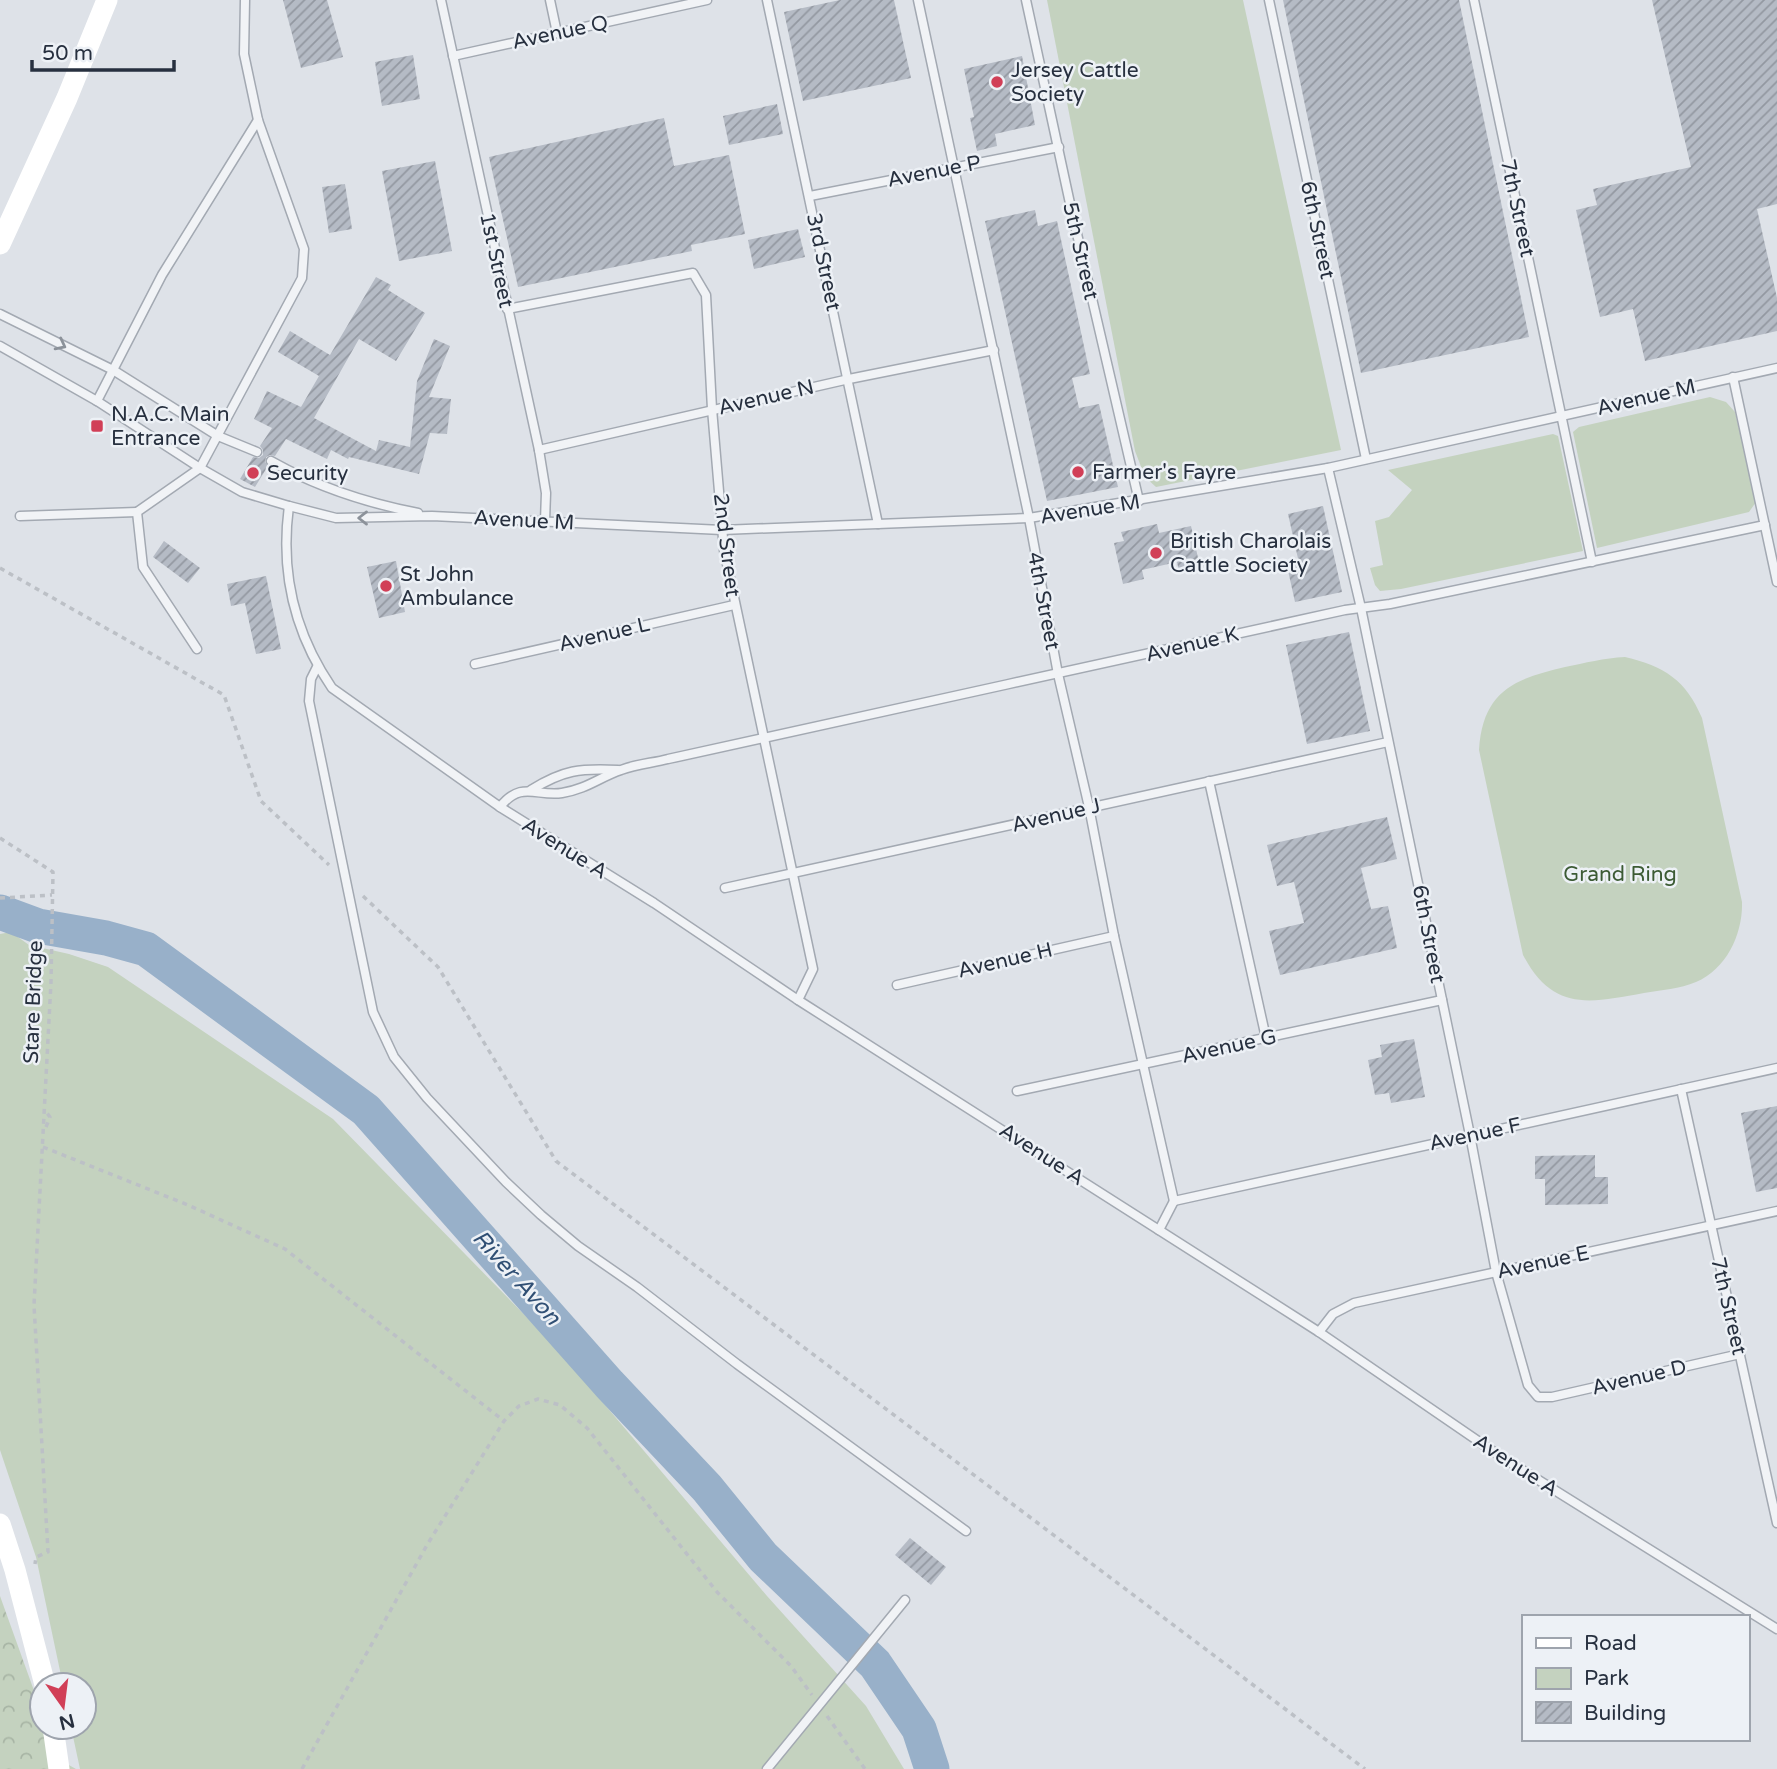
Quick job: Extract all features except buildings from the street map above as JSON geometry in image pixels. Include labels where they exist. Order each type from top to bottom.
[{"type":"main road","points":[[0,244],[67,98],[107,0]]},
{"type":"main road","points":[[0,1524],[41,1671]]},
{"type":"main road","points":[[54,1741],[59,1769]]},
{"type":"lane","points":[[20,516],[137,512],[200,468],[302,278],[304,249],[258,120],[244,54],[245,0]]},
{"type":"lane","name":"1st Street","points":[[441,0],[539,450],[546,493],[545,521]]},
{"type":"lane","points":[[550,0],[557,33]]},
{"type":"lane","name":"Avenue Q","points":[[453,56],[707,0]]},
{"type":"lane","name":"3rd Street","points":[[767,0],[878,524]]},
{"type":"lane","name":"4th Street","points":[[918,0],[1029,518],[1058,674],[1174,1201]]},
{"type":"lane","name":"5th Street","points":[[1026,0],[1139,501]]},
{"type":"lane","name":"6th Street","points":[[1269,0],[1366,459]]},
{"type":"lane","name":"7th Street","points":[[1474,0],[1592,562]]},
{"type":"lane","points":[[97,401],[162,275],[258,120]]},
{"type":"lane","name":"Avenue P","points":[[810,196],[1059,147]]},
{"type":"lane","name":"2nd Street","points":[[507,309],[693,273],[706,295],[722,530],[734,605],[813,969],[798,1000]]},
{"type":"lane","points":[[0,314],[113,370],[218,436],[257,452]]},
{"type":"lane","points":[[0,346],[97,401],[242,492],[336,518],[432,516]]},
{"type":"lane","name":"Avenue N","points":[[539,450],[712,409],[994,350]]},
{"type":"lane","name":"Avenue M","points":[[432,516],[722,530],[1029,518],[1328,468],[1777,368]]},
{"type":"lane","points":[[1733,377],[1765,525],[1775,558],[1777,582]]},
{"type":"lane","points":[[271,461],[299,477],[379,505],[432,516]]},
{"type":"lane","name":"6th Street","points":[[1328,468],[1361,608],[1496,1272],[1528,1385],[1538,1397]]},
{"type":"lane","name":"Avenue A","points":[[289,506],[285,534],[286,566],[302,637],[317,667],[332,688],[500,807],[654,903],[798,1000],[964,1103],[1320,1332],[1500,1456],[1777,1629]]},
{"type":"lane","points":[[137,512],[143,567],[197,649]]},
{"type":"lane","name":"Avenue K","points":[[531,790],[559,794],[590,786],[621,770],[762,738],[1361,608],[1765,525]]},
{"type":"lane","name":"Avenue L","points":[[475,664],[734,605]]},
{"type":"lane","points":[[317,667],[311,679],[309,701],[373,1012],[394,1057],[427,1098],[506,1182],[578,1246],[966,1531]]},
{"type":"lane","name":"Avenue J","points":[[724,888],[1388,742]]},
{"type":"lane","name":"Avenue K","points":[[500,807],[507,798],[531,790],[554,775],[587,768],[621,770]]},
{"type":"lane","points":[[1209,781],[1266,1038]]},
{"type":"lane","name":"Avenue H","points":[[897,985],[1114,936]]},
{"type":"lane","name":"Avenue G","points":[[1017,1091],[1442,1000]]},
{"type":"lane","name":"Avenue F","points":[[1174,1201],[1777,1068]]},
{"type":"lane","name":"7th Street","points":[[1681,1089],[1777,1523]]},
{"type":"lane","points":[[1159,1230],[1174,1201]]},
{"type":"lane","name":"Avenue E","points":[[1320,1332],[1333,1314],[1354,1303],[1777,1210]]},
{"type":"lane","name":"Avenue D","points":[[1538,1397],[1552,1397],[1740,1354]]},
{"type":"lane","points":[[767,1769],[905,1600]]},
{"type":"path","points":[[0,568],[224,695],[261,801],[438,967],[556,1161],[1365,1769]]},
{"type":"path","name":"Stare Bridge","points":[[0,838],[53,872],[44,1134],[34,1305],[40,1449],[48,1552],[36,1556],[34,1568]]},
{"type":"path","points":[[0,898],[52,895]]},
{"type":"path","points":[[43,1147],[188,1205],[285,1249],[504,1421]]},
{"type":"path","points":[[302,1769],[427,1545],[504,1421],[519,1406],[538,1399],[560,1405],[587,1428],[716,1592],[791,1666],[844,1737],[864,1769]]},
{"type":"green space","points":[[1047,0],[1243,0],[1341,450],[1156,487],[1145,477],[1135,451]]},
{"type":"green space","points":[[1710,397],[1726,402],[1735,412],[1756,502],[1749,512],[1597,548],[1573,432],[1579,427]]},
{"type":"green space","points":[[1553,434],[1558,436],[1583,551],[1380,591],[1375,585],[1370,568],[1383,565],[1375,521],[1389,517],[1412,490],[1388,470]]},
{"type":"green space","name":"Grand Ring","points":[[1625,657],[1662,670],[1681,684],[1702,718],[1742,902],[1742,914],[1731,949],[1716,968],[1696,982],[1677,988],[1606,999],[1574,999],[1560,995],[1547,986],[1523,955],[1479,750],[1487,714],[1504,691],[1516,683],[1565,667]]},
{"type":"green space","points":[[11,932],[29,945],[108,967],[333,1119],[555,1346],[767,1596],[866,1706],[904,1769],[80,1769],[74,1741],[98,1741],[98,1671],[60,1671],[36,1557],[0,1450],[0,934]]},
{"type":"green space","points":[[0,1596],[28,1674],[28,1741],[52,1741],[58,1759],[76,1769],[0,1769]]},
{"type":"waterway","name":"River Avon","points":[[0,912],[38,926],[106,938],[146,949],[366,1110],[609,1384],[707,1488],[763,1557],[875,1664],[919,1729],[932,1769]]},
{"type":"place","name":"Jersey Cattle Society","points":[[997,82]]},
{"type":"place","name":"N.A.C. Main Entrance","points":[[97,426]]},
{"type":"place","name":"Farmer's Fayre","points":[[1078,472]]},
{"type":"place","name":"Security","points":[[253,473]]},
{"type":"place","name":"British Charolais Cattle Society","points":[[1156,553]]},
{"type":"place","name":"St John Ambulance","points":[[386,586]]}]
